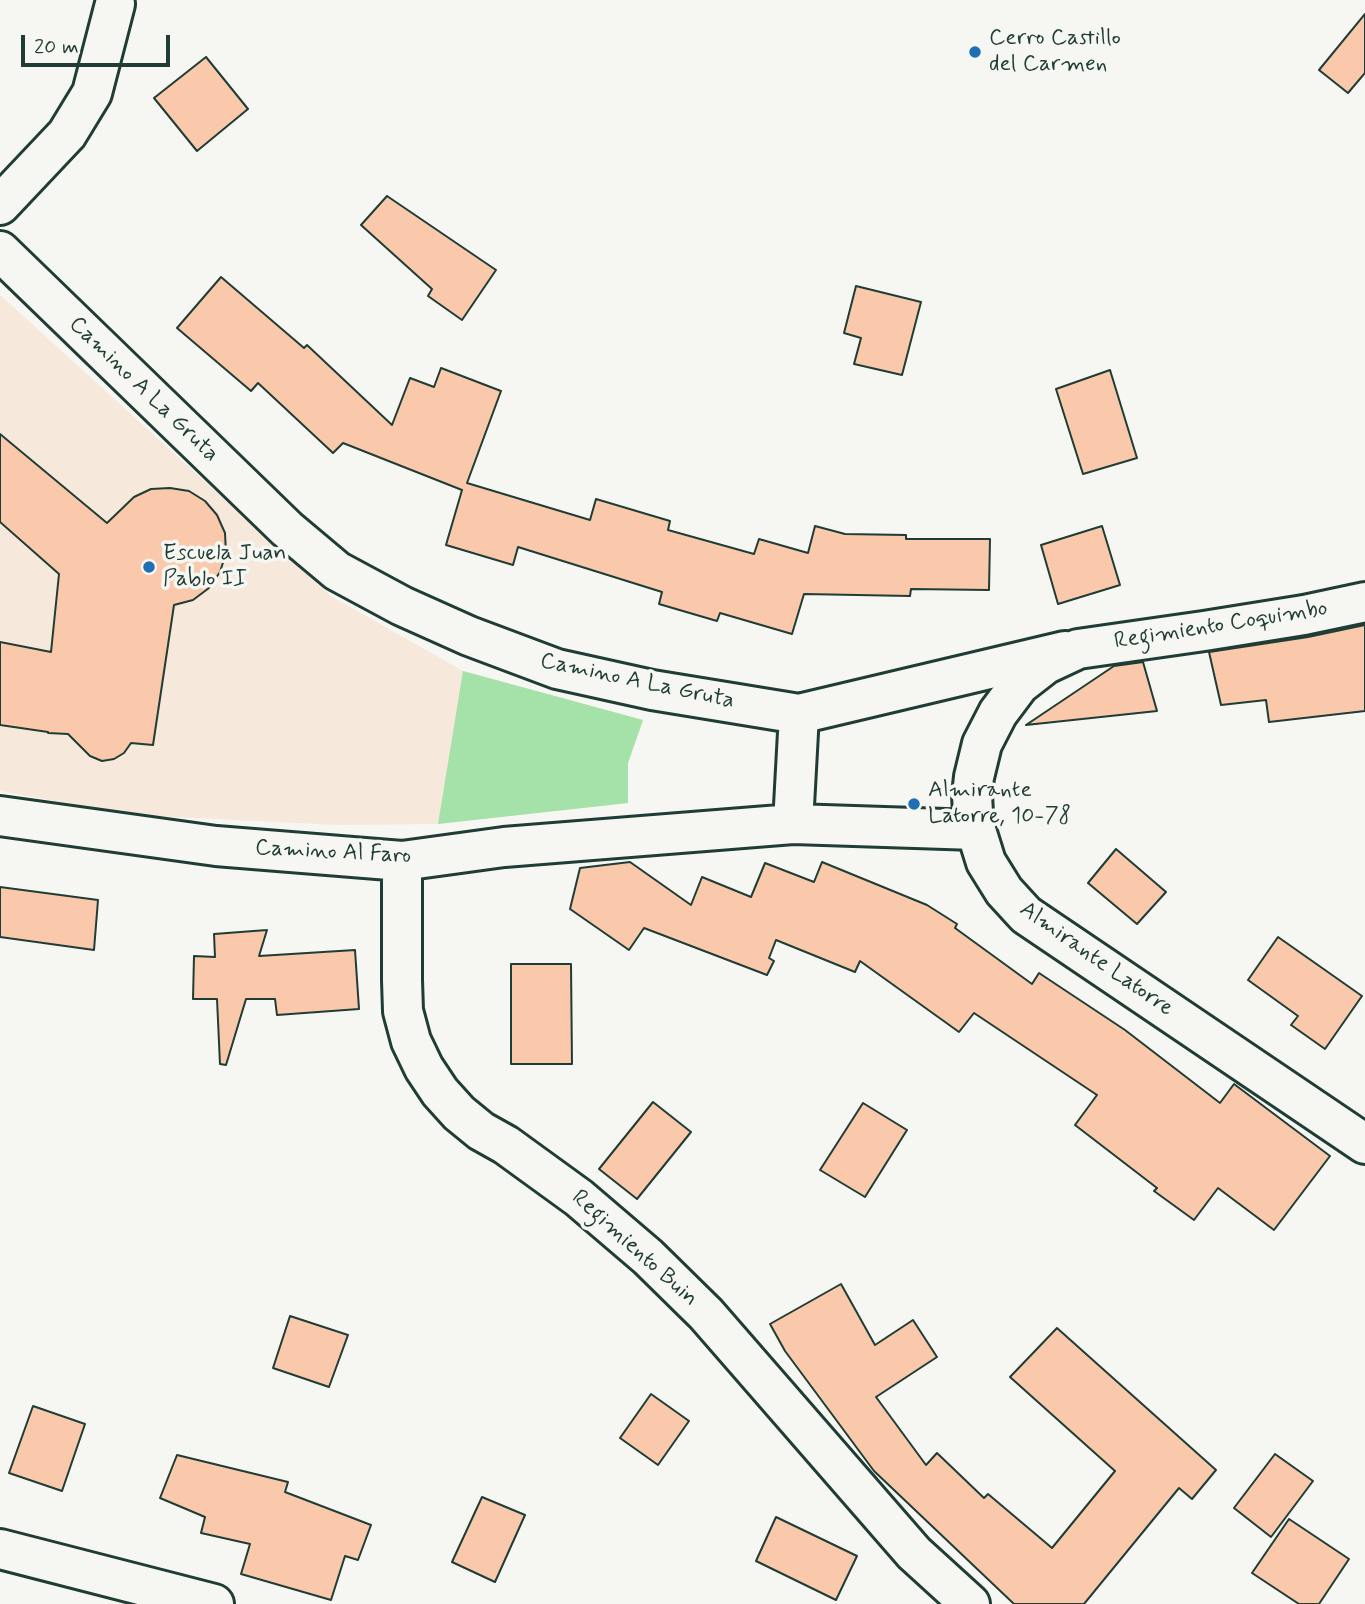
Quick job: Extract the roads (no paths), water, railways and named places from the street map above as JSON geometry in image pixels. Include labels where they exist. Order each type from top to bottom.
[{"type":"street","points":[[0,205],[67,134],[92,93],[115,4]]},
{"type":"street","name":"Camino A La Gruta","points":[[0,251],[287,529],[337,571],[402,606],[469,636],[557,669],[652,690],[799,714],[1078,649]]},
{"type":"street","name":"Regimiento Coquimbo","points":[[1078,649],[1304,615],[1365,602]]},
{"type":"street","name":"Almirante Latorre","points":[[1078,649],[1046,664],[1019,685],[998,713],[982,744],[974,777],[973,813],[986,862],[1004,891],[1026,915],[1365,1144]]},
{"type":"street","points":[[793,824],[799,714]]},
{"type":"street","name":"Camino Al Faro","points":[[0,816],[216,846],[402,861],[504,847],[793,824],[976,830]]},
{"type":"street","name":"Regimiento Buin","points":[[402,861],[404,1011],[411,1041],[440,1093],[458,1113],[579,1198],[648,1257],[706,1314],[914,1553],[970,1604]]},
{"type":"street","points":[[0,1549],[214,1604]]},
{"type":"place","name":"Cerro Castillo del Carmen","points":[[975,52]]},
{"type":"place","name":"Escuela Juan Pablo II","points":[[149,567]]},
{"type":"place","name":"Almirante Latorre, 10-78","points":[[914,804]]}]
